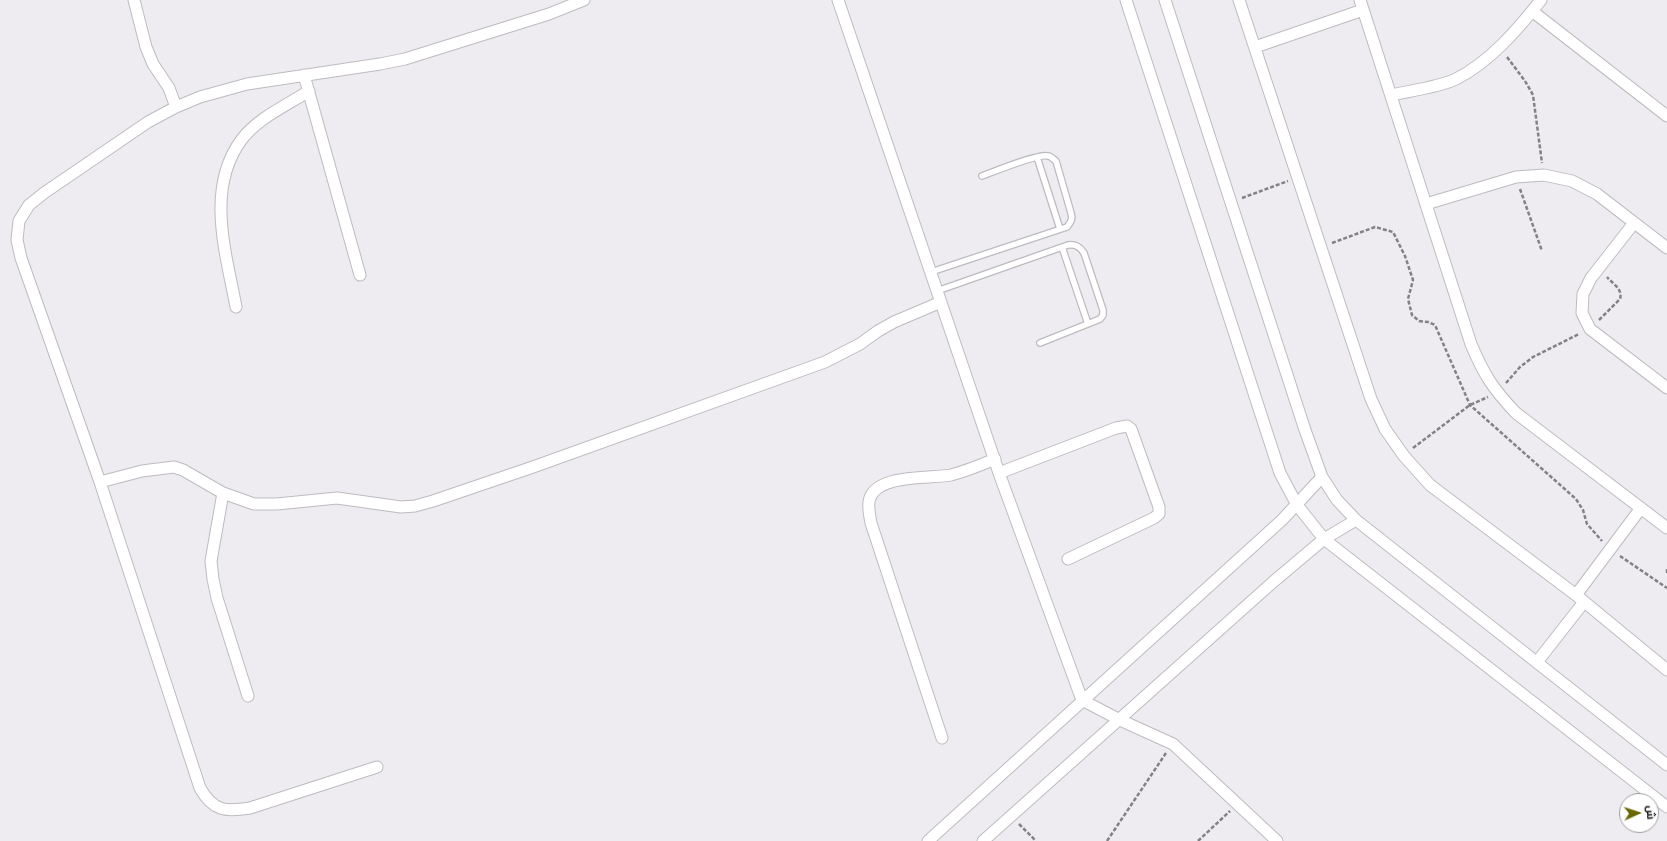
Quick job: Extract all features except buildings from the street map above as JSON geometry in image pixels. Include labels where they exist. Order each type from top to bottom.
[{"type":"street","points":[[134,0],[146,47],[153,64],[168,88],[176,107]]},
{"type":"street","points":[[377,767],[250,808],[232,811],[226,810],[218,808],[207,800],[197,780],[100,482],[21,258],[17,240],[19,220],[30,205],[44,193],[148,122],[176,107],[200,97],[248,84],[394,62],[549,14],[584,0]]},
{"type":"street","points":[[838,0],[999,473],[1082,700],[1120,720],[1173,744],[1277,841]]},
{"type":"street","points":[[1126,0],[1280,473],[1297,505],[1324,539],[1667,808]]},
{"type":"street","points":[[1165,0],[1305,430],[1322,477],[1337,500],[1356,520],[1667,765]]},
{"type":"street","points":[[1239,0],[1371,398],[1385,428],[1404,456],[1430,485],[1580,599],[1667,670]]},
{"type":"street","points":[[1391,95],[1455,79],[1479,64],[1499,46],[1541,0]]},
{"type":"street","points":[[1255,47],[1362,5],[1471,344],[1482,369],[1497,393],[1516,413],[1667,528]]},
{"type":"street","points":[[1532,11],[1667,116]]},
{"type":"street","points":[[304,76],[360,275]]},
{"type":"street","points":[[236,307],[222,229],[220,209],[222,189],[227,169],[242,138],[261,121],[308,91]]},
{"type":"street","points":[[1426,204],[1516,177],[1544,175],[1572,181],[1597,194],[1667,248]]},
{"type":"street","points":[[1634,223],[1591,278],[1583,294],[1582,313],[1590,329],[1667,388]]},
{"type":"street","points":[[100,482],[142,471],[162,467],[174,467],[222,493],[254,504],[277,504],[337,498],[401,508],[421,505],[533,467],[825,362],[860,344],[894,322],[941,302]]},
{"type":"street","points":[[999,473],[1116,428],[1126,426],[1131,429],[1159,507],[1159,514],[1154,518],[1068,559]]},
{"type":"street","points":[[942,738],[873,530],[869,501],[877,488],[886,484],[917,477],[951,475],[995,460]]},
{"type":"street","points":[[928,841],[1270,531],[1297,505],[1322,477]]},
{"type":"street","points":[[222,493],[211,561],[213,579],[219,604],[248,696]]},
{"type":"street","points":[[1537,662],[1580,599],[1610,549],[1641,508]]},
{"type":"street","points":[[983,841],[1120,720],[1217,631],[1324,539],[1356,520]]},
{"type":"lane","points":[[931,272],[1067,227],[1072,220],[1056,161],[1047,155],[982,176]]},
{"type":"lane","points":[[1037,157],[1060,229]]},
{"type":"lane","points":[[937,291],[1062,247],[1072,244],[1080,247],[1084,253],[1101,303],[1103,315],[1100,320],[1040,343]]},
{"type":"lane","points":[[1062,247],[1088,324]]},
{"type":"path","points":[[1499,46],[1525,81],[1533,95],[1544,175]]},
{"type":"path","points":[[1516,177],[1542,251]]},
{"type":"path","points":[[1231,202],[1298,178]]},
{"type":"path","points":[[1320,247],[1375,227],[1393,232],[1405,256],[1413,280],[1408,299],[1412,315],[1419,321],[1428,322],[1435,325],[1470,405],[1576,499],[1583,510],[1588,524],[1610,549],[1667,588]]},
{"type":"path","points":[[1404,456],[1470,405],[1497,393],[1520,367],[1534,357],[1590,329],[1620,299],[1621,295],[1620,290],[1598,269]]},
{"type":"path","points":[[1107,841],[1173,744]]},
{"type":"path","points":[[1198,841],[1238,804]]},
{"type":"path","points":[[1011,816],[1036,841]]}]
